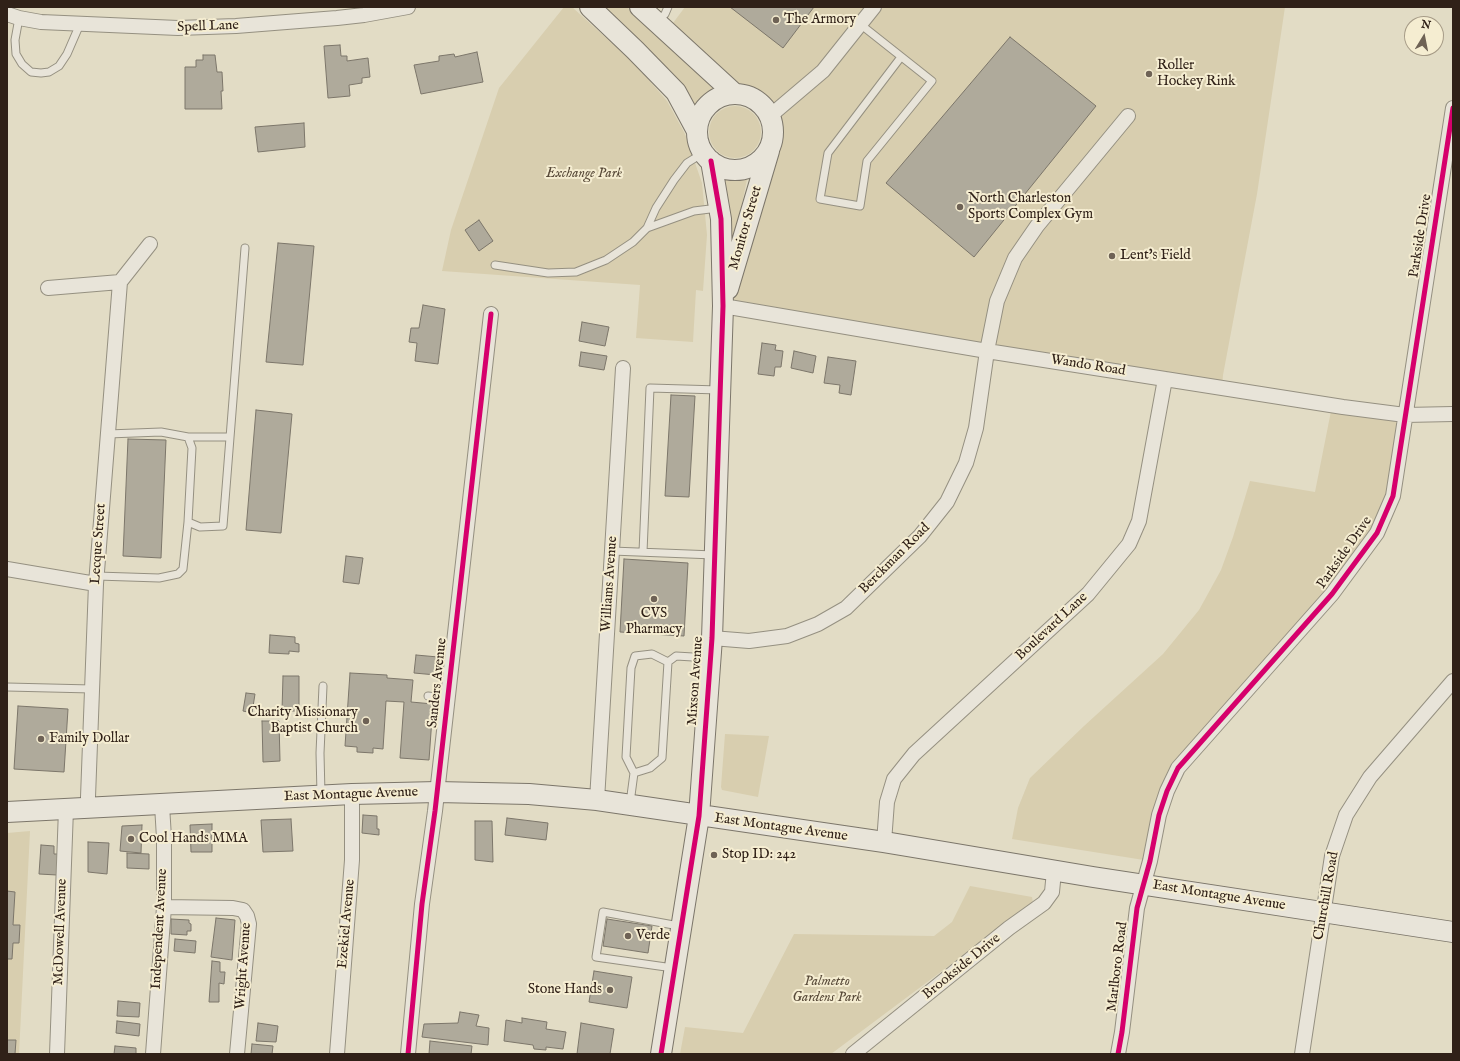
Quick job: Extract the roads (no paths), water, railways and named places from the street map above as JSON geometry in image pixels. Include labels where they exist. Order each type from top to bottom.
[{"type":"street","name":"Spell Lane","points":[[13,16],[41,22],[178,28],[236,26],[337,18],[408,7]]},
{"type":"street","points":[[590,7],[676,92],[697,131]]},
{"type":"street","points":[[640,7],[662,15],[735,94]]},
{"type":"street","points":[[770,116],[823,71],[874,7]]},
{"type":"street","points":[[707,157],[720,167],[731,170],[753,166],[762,159],[769,150],[773,139],[774,127],[770,116],[764,107],[756,100],[746,95],[735,94],[724,96],[713,101],[705,109],[699,119],[697,131],[698,142],[707,157],[719,208],[723,306]]},
{"type":"street","name":"Parkside Drive","points":[[1144,884],[1159,814],[1167,791],[1178,768],[1332,594],[1377,533],[1393,496],[1453,108]]},
{"type":"street","name":"Berckman Road","points":[[712,638],[749,641],[787,636],[818,624],[846,608],[920,536],[947,502],[966,463],[976,428],[987,351],[997,301],[1015,258],[1037,226],[1128,116]]},
{"type":"street","name":"Monitor Street","points":[[723,306],[769,150]]},
{"type":"street","points":[[48,288],[120,282],[150,244]]},
{"type":"street","name":"Lecque Street","points":[[88,808],[96,580],[120,282]]},
{"type":"street","name":"Wando Road","points":[[723,306],[987,351],[1343,407],[1405,415],[1453,414]]},
{"type":"street","name":"Mixson Avenue","points":[[661,1054],[699,816],[712,638],[723,306]]},
{"type":"street","name":"Sanders Avenue","points":[[408,1054],[422,904],[448,698],[491,314]]},
{"type":"street","name":"Williams Avenue","points":[[597,800],[623,368]]},
{"type":"street","name":"Boulevard Lane","points":[[884,842],[887,802],[894,779],[914,754],[1088,594],[1129,544],[1139,521],[1166,378]]},
{"type":"street","points":[[7,569],[96,580]]},
{"type":"street","name":"Churchill Road","points":[[1302,1054],[1332,856],[1346,815],[1370,777],[1453,681]]},
{"type":"street","name":"East Montague Avenue","points":[[7,812],[352,794],[437,792],[529,794],[597,800],[884,842],[1054,871],[1453,932]]},
{"type":"street","name":"Ezekiel Avenue","points":[[337,1054],[352,860],[352,794]]},
{"type":"street","name":"Independent Avenue","points":[[153,1054],[164,907],[164,844],[162,805]]},
{"type":"street","name":"McDowell Avenue","points":[[57,1054],[66,809]]},
{"type":"street","name":"Brookside Drive","points":[[857,1053],[1009,928],[1044,903],[1052,892],[1054,871]]},
{"type":"street","name":"Marlboro Road","points":[[1118,1054],[1137,908],[1144,884]]},
{"type":"street","name":"Wright Avenue","points":[[164,907],[233,908],[243,910],[247,916],[249,924],[237,1054]]},
{"type":"lane","points":[[13,16],[16,54],[22,64],[31,72],[41,74],[49,72],[59,66],[67,54],[80,24]]},
{"type":"lane","points":[[860,24],[932,81],[867,161],[860,206],[820,199],[828,153],[901,57]]},
{"type":"lane","points":[[495,265],[548,273],[576,272],[606,260],[634,242],[647,228],[656,208],[687,163],[707,157]]},
{"type":"lane","points":[[647,228],[694,211],[719,208]]},
{"type":"lane","points":[[188,522],[200,527],[223,526],[244,248]]},
{"type":"lane","points":[[643,552],[650,388],[720,390]]},
{"type":"lane","points":[[108,434],[161,432],[188,437],[230,437]]},
{"type":"lane","points":[[96,580],[160,578],[178,574],[183,569],[188,522],[192,448],[188,437]]},
{"type":"lane","points":[[612,551],[715,555]]},
{"type":"lane","points":[[630,805],[634,773],[626,757],[631,668],[634,656],[652,654],[668,662]]},
{"type":"lane","points":[[634,773],[650,768],[662,758],[668,662],[676,656],[710,658]]},
{"type":"lane","points":[[321,796],[320,753],[323,686]]},
{"type":"lane","points":[[7,687],[92,690]]},
{"type":"lane","points":[[428,696],[448,698]]},
{"type":"lane","points":[[674,968],[596,957],[603,912],[681,926]]},
{"type":"place","name":"The Armory","points":[[776,20]]},
{"type":"place","name":"Roller Hockey Rink","points":[[1149,74]]},
{"type":"place","name":"North Charleston Sports Complex Gym","points":[[960,207]]},
{"type":"place","name":"Lent's Field","points":[[1112,256]]},
{"type":"place","name":"CVS Pharmacy","points":[[654,599]]},
{"type":"place","name":"Charity Missionary Baptist Church","points":[[366,721]]},
{"type":"place","name":"Family Dollar","points":[[41,739]]},
{"type":"place","name":"Cool Hands MMA","points":[[131,839]]},
{"type":"place","name":"Stop ID: 242","points":[[714,855]]},
{"type":"place","name":"Verde","points":[[628,936]]},
{"type":"place","name":"Stone Hands","points":[[610,990]]},
{"type":"park label","name":"Exchange Park","points":[[584,174]]},
{"type":"park label","name":"Palmetto Gardens Park","points":[[827,990]]}]
